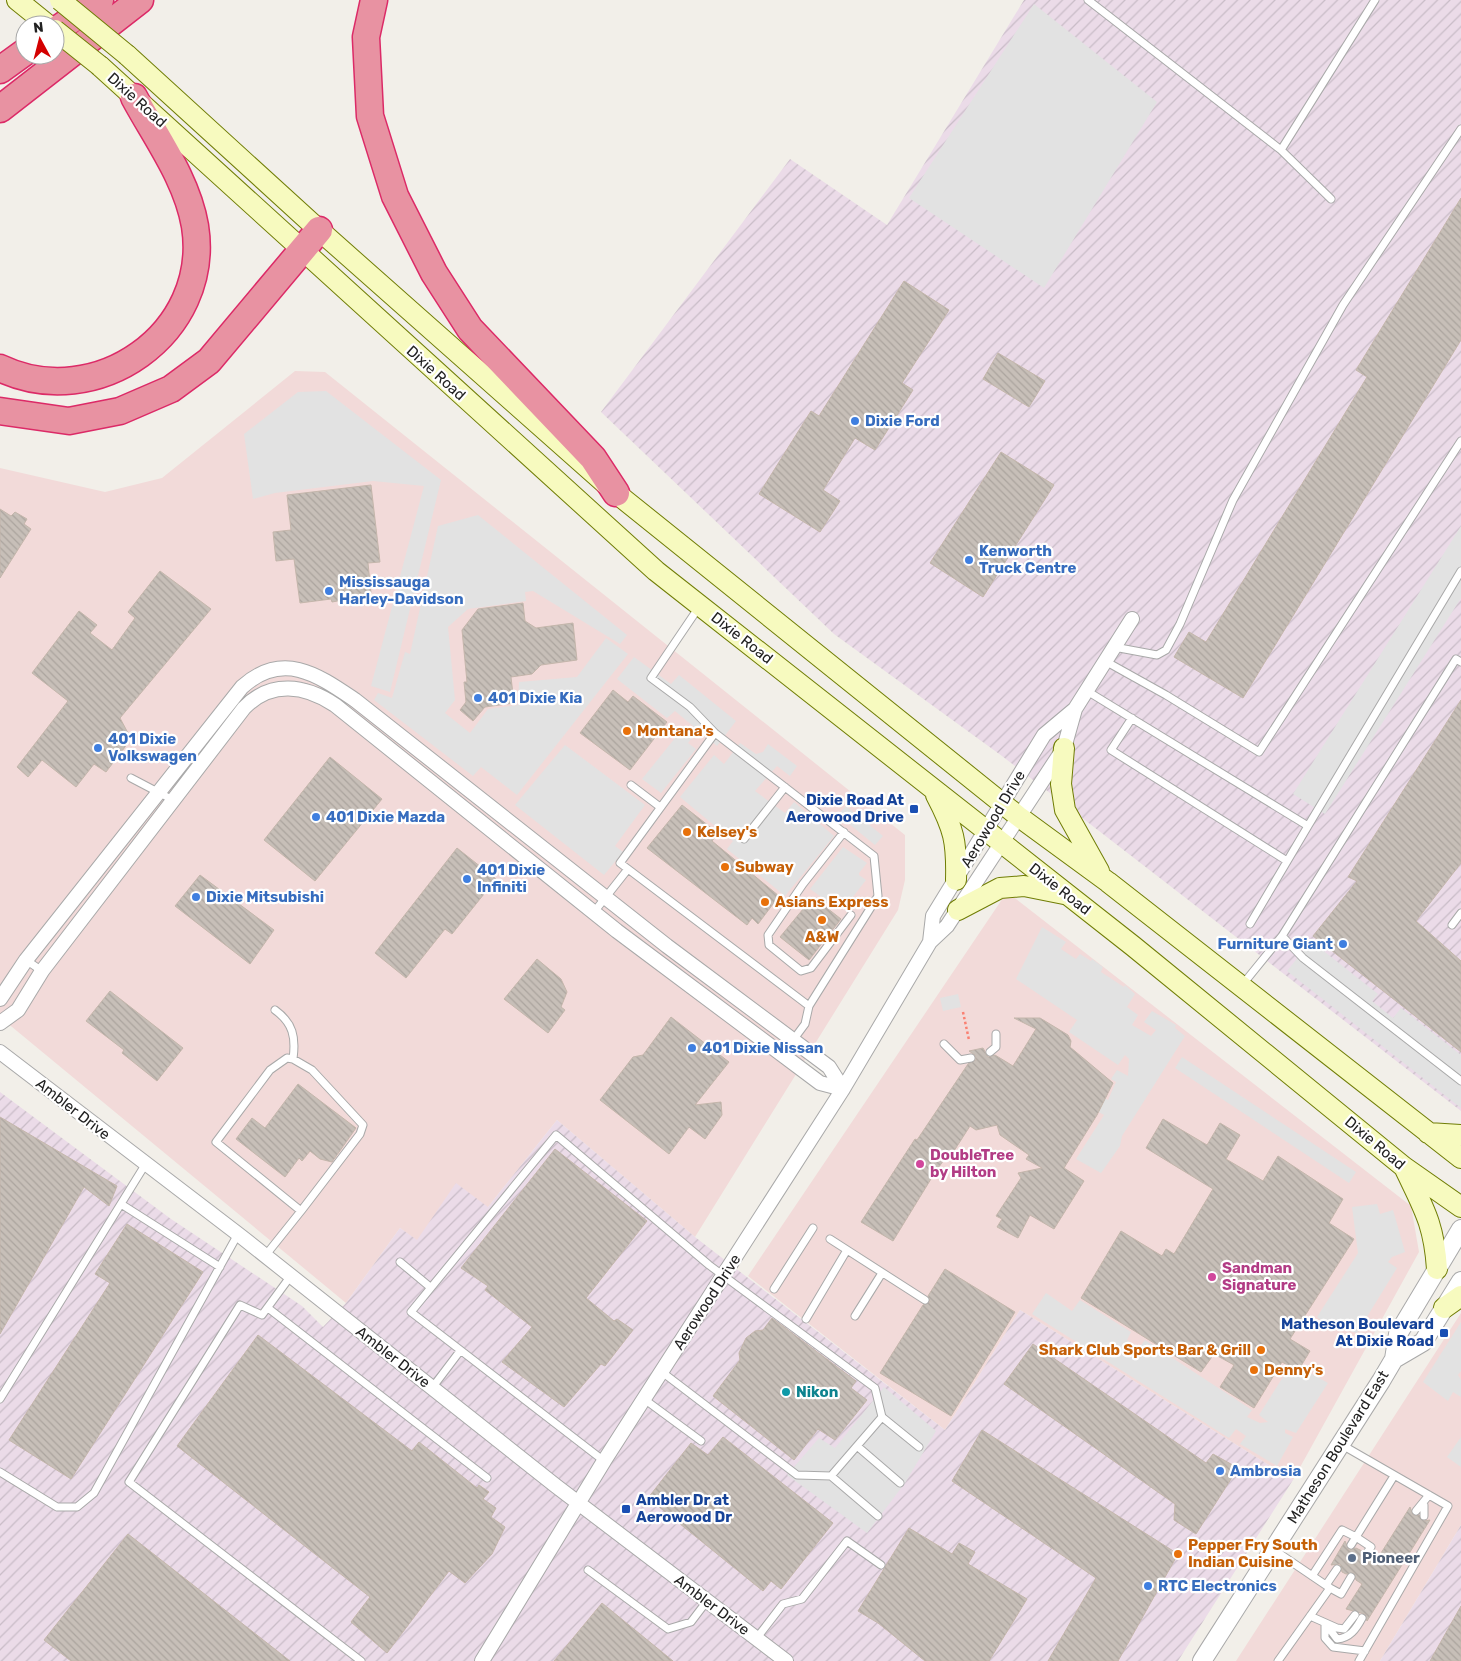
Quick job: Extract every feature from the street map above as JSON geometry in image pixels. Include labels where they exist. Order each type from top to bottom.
[{"type":"highway","points":[[65,24],[100,0]]},
{"type":"highway","points":[[0,108],[140,0]]},
{"type":"highway","points":[[374,0],[366,37],[370,116],[395,196],[434,273],[470,329],[593,458],[616,494]]},
{"type":"highway","points":[[0,70],[15,59]]},
{"type":"highway","points":[[0,368],[25,378],[56,382],[107,374],[132,360],[158,340],[186,298],[192,280],[196,244],[191,208],[185,190],[134,97]]},
{"type":"highway","points":[[0,411],[69,421],[120,411],[171,389],[208,360],[320,230]]},
{"type":"main road","points":[[17,0],[36,15]]},
{"type":"main road","name":"Dixie Road","points":[[60,0],[127,55],[616,494],[1018,816],[1108,882],[1461,1158]]},
{"type":"main road","name":"Dixie Road","points":[[65,39],[100,66],[544,472],[656,571],[1067,894],[1300,1080],[1404,1167],[1461,1207]]},
{"type":"main road","points":[[1064,748],[1061,784],[1065,810],[1085,849],[1108,882]]},
{"type":"main road","points":[[933,788],[952,825],[957,847],[956,880]]},
{"type":"main road","points":[[958,910],[1000,888],[1024,886],[1067,894]]},
{"type":"main road","points":[[1428,1133],[1461,1135]]},
{"type":"main road","points":[[1404,1167],[1430,1221],[1435,1240],[1437,1269]]},
{"type":"main road","points":[[1444,1308],[1461,1296]]},
{"type":"street","name":"Aerowood Drive","points":[[482,1661],[604,1461],[843,1090],[930,942],[948,926],[1064,748],[1075,709],[1113,646],[1132,619]]},
{"type":"street","points":[[0,1000],[26,960],[242,687],[256,676],[280,669],[300,670],[317,676],[356,700],[605,896],[829,1067],[843,1090]]},
{"type":"street","points":[[0,1022],[18,1010],[42,971],[244,708],[261,695],[281,688],[303,689],[323,697],[345,712],[594,912],[782,1055],[820,1083],[843,1090]]},
{"type":"street","name":"Aerowood Drive","points":[[930,942],[933,916],[1044,735],[1075,709]]},
{"type":"street","name":"Ambler Drive","points":[[0,1052],[145,1165],[238,1234],[432,1388],[786,1661]]},
{"type":"street","name":"Matheson Boulevard East","points":[[1202,1661],[1394,1359],[1398,1334],[1461,1229]]},
{"type":"street","name":"Matheson Boulevard East","points":[[1394,1359],[1423,1342],[1461,1281]]},
{"type":"lane","points":[[1088,0],[1281,150],[1331,199]]},
{"type":"lane","points":[[1281,150],[1375,0]]},
{"type":"lane","points":[[1113,646],[1157,655],[1166,650],[1180,624],[1233,500],[1333,322],[1461,128]]},
{"type":"lane","points":[[1105,661],[1166,695],[1259,752],[1461,441]]},
{"type":"lane","points":[[1250,924],[1461,571]]},
{"type":"lane","points":[[700,605],[651,678],[690,707],[715,733],[874,856],[878,896],[809,1006],[804,1024],[782,1055]]},
{"type":"lane","points":[[1241,987],[1282,936],[1456,659],[1461,662]]},
{"type":"lane","points":[[1086,691],[1308,826]]},
{"type":"lane","points":[[345,712],[356,700]]},
{"type":"lane","points":[[1132,718],[1111,750],[1287,861]]},
{"type":"lane","points":[[715,733],[620,863],[809,1006]]},
{"type":"lane","points":[[132,778],[173,800]]},
{"type":"lane","points":[[631,785],[660,807]]},
{"type":"lane","points":[[744,838],[785,787]]},
{"type":"lane","points":[[471,814],[483,800]]},
{"type":"lane","points":[[844,832],[803,884],[768,935],[770,945],[801,971],[811,968],[851,915]]},
{"type":"lane","points":[[594,912],[628,868]]},
{"type":"lane","points":[[1452,925],[1461,913]]},
{"type":"lane","points":[[1282,936],[1303,958],[1461,1081]]},
{"type":"lane","points":[[26,960],[42,971]]},
{"type":"lane","points":[[275,1010],[288,1021],[293,1030],[293,1059]]},
{"type":"lane","points":[[990,1052],[996,1047],[996,1034]]},
{"type":"lane","points":[[944,1044],[960,1060],[970,1058]]},
{"type":"lane","points":[[265,1256],[301,1210],[360,1134],[363,1125],[312,1070],[293,1059],[280,1061],[270,1070],[216,1142],[301,1210]]},
{"type":"lane","points":[[604,1461],[411,1312],[556,1135],[724,1276],[875,1388],[882,1417],[919,1448]]},
{"type":"lane","points":[[0,1399],[145,1165]]},
{"type":"lane","points":[[120,1204],[220,1268]]},
{"type":"lane","points":[[774,1289],[813,1228]]},
{"type":"lane","points":[[0,1472],[58,1506],[77,1507],[94,1493],[238,1234]]},
{"type":"lane","points":[[830,1239],[925,1300]]},
{"type":"lane","points":[[806,1319],[847,1250]]},
{"type":"lane","points":[[400,1262],[430,1287]]},
{"type":"lane","points":[[855,1316],[882,1273]]},
{"type":"lane","points":[[290,1276],[262,1315],[240,1306],[129,1482],[361,1661]]},
{"type":"lane","points":[[268,1308],[487,1478]]},
{"type":"lane","points":[[432,1388],[460,1351]]},
{"type":"lane","points":[[662,1372],[797,1474],[831,1476],[878,1516]]},
{"type":"lane","points":[[644,1399],[701,1442]]},
{"type":"lane","points":[[831,1476],[882,1417]]},
{"type":"lane","points":[[1340,1444],[1448,1506],[1359,1661]]},
{"type":"lane","points":[[857,1446],[900,1483]]},
{"type":"lane","points":[[1351,1545],[1394,1476]]},
{"type":"lane","points":[[1416,1512],[1424,1505],[1429,1495]]},
{"type":"lane","points":[[1424,1505],[1424,1516]]},
{"type":"lane","points":[[1312,1576],[1342,1530],[1371,1547],[1366,1554]]},
{"type":"lane","points":[[756,1638],[783,1604],[802,1599],[847,1541],[881,1565]]},
{"type":"lane","points":[[1273,1549],[1341,1594],[1352,1577]]},
{"type":"lane","points":[[1278,1661],[1310,1616],[1337,1569]]},
{"type":"lane","points":[[588,1570],[668,1629],[691,1622],[707,1601]]},
{"type":"lane","points":[[1310,1616],[1344,1629],[1359,1616]]},
{"type":"lane","points":[[1325,1623],[1325,1638],[1334,1647],[1365,1652]]},
{"type":"path","points":[[963,1012],[969,1040]]},
{"type":"shaded area","points":[[1024,0],[1461,0],[1461,1111],[1002,756],[834,634],[601,412],[790,159],[887,225]]},
{"type":"shaded area","points":[[1034,4],[1157,102],[1044,288],[909,198]]},
{"type":"shaded area","points":[[295,371],[325,372],[905,835],[905,880],[898,910],[695,1237],[557,1120],[488,1207],[417,1241],[400,1228],[346,1303],[0,1017],[0,468],[105,492],[162,478]]},
{"type":"shaded area","points":[[326,391],[441,480],[390,692],[371,686],[424,486],[373,481],[275,493],[253,499],[244,434],[298,392]]},
{"type":"shaded area","points":[[478,515],[627,635],[620,644],[533,591],[525,592],[526,601],[468,609],[448,627],[455,700],[445,713],[470,733],[488,709],[518,705],[519,682],[577,677],[606,638],[628,654],[517,795],[481,767],[473,776],[374,700],[378,693],[392,698],[405,652],[410,654],[438,526]]},
{"type":"shaded area","points":[[1461,526],[1461,598],[1325,814],[1293,794]]},
{"type":"shaded area","points":[[634,657],[671,684],[679,675],[736,721],[717,746],[675,711],[667,718],[617,679]]},
{"type":"shaded area","points":[[684,727],[694,735],[688,743],[696,749],[661,793],[642,779]]},
{"type":"shaded area","points":[[740,743],[756,754],[763,752],[768,744],[797,766],[790,776],[777,766],[755,791],[785,813],[794,802],[834,836],[785,896],[727,849],[733,841],[680,797],[714,755],[724,764]]},
{"type":"shaded area","points":[[565,745],[645,805],[615,846],[623,852],[604,875],[515,805]]},
{"type":"shaded area","points":[[846,806],[883,836],[875,845],[838,815]]},
{"type":"shaded area","points":[[843,847],[867,863],[859,873],[866,880],[849,902],[841,898],[834,906],[810,889]]},
{"type":"shaded area","points":[[1007,892],[1411,1206],[1419,1252],[1293,1480],[1020,1310],[945,1430],[748,1276]]},
{"type":"shaded area","points":[[1042,927],[1066,942],[1061,949],[1076,959],[1080,954],[1091,961],[1092,959],[1103,967],[1101,972],[1124,987],[1125,985],[1135,994],[1127,1007],[1138,1015],[1132,1025],[1151,1036],[1156,1030],[1144,1022],[1152,1011],[1176,1025],[1175,1028],[1185,1036],[1122,1136],[1120,1146],[1101,1173],[1076,1159],[1104,1115],[1097,1111],[1104,1098],[1108,1100],[1116,1082],[1111,1079],[1117,1070],[1128,1076],[1129,1059],[1125,1055],[1118,1065],[1069,1032],[1077,1020],[1016,979]]},
{"type":"shaded area","points":[[1311,941],[1378,994],[1372,1001],[1393,1018],[1401,1008],[1461,1055],[1461,1108],[1287,971]]},
{"type":"shaded area","points":[[958,994],[961,1007],[943,1011],[940,998]]},
{"type":"shaded area","points":[[1182,1057],[1356,1172],[1349,1183],[1175,1068]]},
{"type":"shaded area","points":[[0,1092],[171,1219],[302,1306],[323,1327],[346,1303],[400,1228],[417,1240],[456,1183],[488,1207],[557,1120],[695,1237],[945,1430],[1020,1310],[1293,1480],[1178,1661],[0,1661]]},
{"type":"shaded area","points":[[1377,1204],[1380,1214],[1393,1210],[1405,1252],[1392,1257],[1388,1262],[1397,1268],[1357,1333],[1327,1325],[1317,1317],[1358,1253],[1352,1207]]},
{"type":"shaded area","points":[[1046,1293],[1072,1311],[1080,1300],[1131,1332],[1127,1340],[1139,1348],[1145,1340],[1252,1410],[1247,1417],[1260,1423],[1268,1422],[1259,1415],[1288,1369],[1299,1375],[1303,1369],[1328,1383],[1296,1433],[1285,1429],[1285,1433],[1293,1437],[1277,1466],[1240,1444],[1246,1436],[1236,1429],[1229,1438],[1032,1314]]},
{"type":"shaded area","points":[[1461,1313],[1461,1525],[1380,1661],[1236,1661]]},
{"type":"shaded area","points":[[1461,1322],[1461,1371],[1458,1375],[1461,1380],[1461,1397],[1453,1392],[1448,1401],[1423,1382]]},
{"type":"shaded area","points":[[884,1387],[936,1431],[905,1483],[867,1533],[787,1475],[819,1438],[835,1448]]},
{"type":"shaded area","points":[[1461,1437],[1461,1467],[1447,1457]]},
{"type":"shaded area","points":[[1461,1525],[1461,1661],[1380,1661]]},
{"type":"building","points":[[1461,198],[1461,340],[1243,698],[1174,657],[1189,632],[1206,642],[1367,377],[1356,370]]},
{"type":"building","points":[[904,281],[949,310],[902,383],[913,390],[875,450],[855,438],[823,490],[840,501],[820,532],[759,494],[811,411],[819,416]]},
{"type":"building","points":[[998,353],[1045,381],[1029,407],[983,379]]},
{"type":"building","points":[[1001,452],[1054,485],[983,597],[930,563]]},
{"type":"building","points":[[371,485],[380,562],[368,563],[371,593],[343,597],[343,600],[332,602],[331,599],[300,603],[294,559],[276,561],[273,532],[291,530],[287,495]]},
{"type":"building","points":[[0,509],[11,516],[15,512],[27,519],[24,524],[31,529],[0,578]]},
{"type":"building","points":[[160,571],[211,609],[120,718],[128,733],[129,739],[125,747],[106,772],[94,764],[76,787],[42,760],[28,777],[17,767],[68,701],[32,673],[79,611],[97,625],[90,633],[112,650],[135,618],[128,612]]},
{"type":"building","points":[[523,603],[525,621],[536,628],[573,623],[577,660],[541,665],[532,674],[511,677],[514,703],[485,707],[473,721],[460,710],[466,702],[464,682],[467,682],[462,630],[478,609]]},
{"type":"building","points":[[613,690],[628,702],[633,696],[667,722],[630,770],[580,733]]},
{"type":"building","points":[[1461,700],[1461,863],[1416,921],[1461,961],[1461,1052],[1313,936],[1357,881],[1348,877]]},
{"type":"building","points":[[330,757],[382,799],[315,881],[264,840]]},
{"type":"building","points":[[682,805],[718,833],[712,841],[779,896],[758,924],[752,918],[747,925],[647,848]]},
{"type":"building","points":[[457,848],[496,879],[452,934],[445,929],[406,978],[375,953]]},
{"type":"building","points":[[200,875],[274,930],[250,964],[175,906]]},
{"type":"building","points":[[813,897],[841,919],[809,960],[780,937]]},
{"type":"building","points":[[537,959],[561,979],[567,992],[561,1007],[565,1010],[548,1033],[504,999]]},
{"type":"building","points":[[110,991],[183,1048],[157,1081],[122,1053],[124,1050],[86,1021]]},
{"type":"building","points":[[671,1017],[729,1062],[695,1105],[721,1102],[722,1115],[705,1139],[689,1127],[669,1154],[600,1100],[633,1057],[643,1055]]},
{"type":"building","points":[[1014,1018],[1040,1018],[1068,1035],[1071,1041],[1070,1047],[1113,1083],[1097,1115],[1064,1168],[1084,1181],[1054,1229],[1030,1215],[1018,1238],[997,1227],[1002,1219],[996,1216],[1021,1178],[1018,1173],[1042,1168],[1026,1159],[1029,1155],[1000,1135],[997,1125],[976,1130],[970,1126],[952,1154],[948,1154],[934,1174],[893,1241],[861,1222],[915,1139],[917,1140],[968,1064],[976,1060],[975,1055],[969,1051],[983,1048],[988,1057],[995,1055],[1013,1066],[1036,1029]]},
{"type":"building","points":[[298,1084],[356,1128],[332,1162],[320,1159],[310,1151],[302,1161],[299,1158],[285,1177],[236,1139],[252,1118],[265,1128]]},
{"type":"building","points":[[0,1117],[117,1186],[109,1206],[84,1187],[0,1334]]},
{"type":"building","name":"Sandman Signature","points":[[1163,1119],[1207,1145],[1220,1123],[1240,1135],[1226,1159],[1263,1181],[1278,1156],[1343,1199],[1329,1223],[1354,1239],[1290,1339],[1310,1351],[1298,1371],[1282,1362],[1254,1408],[1220,1387],[1234,1365],[1214,1354],[1201,1372],[1081,1298],[1121,1231],[1162,1256],[1166,1249],[1174,1254],[1213,1189],[1146,1148]]},
{"type":"building","points":[[555,1149],[647,1221],[586,1298],[614,1321],[617,1319],[633,1330],[605,1366],[601,1364],[564,1407],[502,1362],[532,1327],[485,1290],[488,1286],[461,1268]]},
{"type":"building","points":[[127,1224],[203,1272],[71,1479],[9,1440],[110,1283],[95,1274]]},
{"type":"building","points":[[945,1269],[1015,1312],[951,1416],[880,1373],[923,1305],[930,1302],[928,1296]]},
{"type":"building","name":"Nikon","points":[[772,1318],[856,1381],[851,1388],[867,1400],[835,1440],[818,1429],[794,1460],[713,1396],[740,1360],[739,1353],[746,1338],[755,1331],[763,1330]]},
{"type":"building","points":[[258,1335],[412,1451],[419,1442],[477,1488],[479,1485],[489,1492],[483,1499],[496,1508],[491,1517],[505,1527],[492,1554],[465,1583],[449,1571],[387,1653],[351,1622],[370,1597],[177,1446]]},
{"type":"building","points":[[1033,1344],[1206,1463],[1213,1454],[1238,1468],[1196,1534],[1174,1520],[1175,1504],[1004,1384]]},
{"type":"building","points":[[982,1430],[1178,1554],[1118,1661],[1048,1661],[1096,1578],[952,1481]]},
{"type":"building","points":[[723,1437],[833,1523],[781,1589],[771,1581],[763,1591],[648,1498],[691,1443],[708,1455]]},
{"type":"building","points":[[1410,1507],[1413,1515],[1419,1515],[1424,1521],[1430,1520],[1367,1621],[1365,1614],[1346,1609],[1362,1584],[1356,1580],[1354,1573],[1346,1574],[1342,1572],[1340,1564],[1331,1565],[1345,1541],[1349,1550],[1356,1548],[1362,1551],[1363,1559],[1371,1557],[1376,1561]]},
{"type":"building","points":[[909,1528],[952,1554],[959,1543],[975,1552],[968,1564],[1027,1599],[989,1661],[925,1661],[878,1623],[858,1611]]},
{"type":"building","points":[[128,1534],[290,1661],[71,1661],[44,1640]]},
{"type":"building","points":[[602,1603],[673,1661],[554,1661]]},
{"type":"building","points":[[1461,1606],[1461,1661],[1430,1661]]},
{"type":"place","name":"Dixie Ford","points":[[855,421]]},
{"type":"place","name":"Kenworth Truck Centre","points":[[969,560]]},
{"type":"place","name":"Mississauga Harley-Davidson","points":[[329,591]]},
{"type":"place","name":"401 Dixie Kia","points":[[478,698]]},
{"type":"place","name":"Montana's","points":[[627,731]]},
{"type":"place","name":"401 Dixie Volkswagen","points":[[98,748]]},
{"type":"place","name":"Dixie Road At Aerowood Drive","points":[[914,809]]},
{"type":"place","name":"401 Dixie Mazda","points":[[316,817]]},
{"type":"place","name":"Kelsey's","points":[[687,832]]},
{"type":"place","name":"Subway","points":[[725,867]]},
{"type":"place","name":"401 Dixie Infiniti","points":[[467,879]]},
{"type":"place","name":"Dixie Mitsubishi","points":[[196,897]]},
{"type":"place","name":"Asians Express","points":[[765,902]]},
{"type":"place","name":"A&W","points":[[822,920]]},
{"type":"place","name":"Furniture Giant","points":[[1343,944]]},
{"type":"place","name":"401 Dixie Nissan","points":[[692,1048]]},
{"type":"place","name":"DoubleTree by Hilton","points":[[920,1164]]},
{"type":"place","name":"Sandman Signature","points":[[1212,1277]]},
{"type":"place","name":"Matheson Boulevard At Dixie Road","points":[[1444,1333]]},
{"type":"place","name":"Shark Club Sports Bar & Grill","points":[[1261,1350]]},
{"type":"place","name":"Denny's","points":[[1254,1370]]},
{"type":"place","name":"Nikon","points":[[786,1392]]},
{"type":"place","name":"Ambrosia","points":[[1220,1471]]},
{"type":"place","name":"Ambler Dr at Aerowood Dr","points":[[626,1509]]},
{"type":"place","name":"Pepper Fry South Indian Cuisine","points":[[1178,1554]]},
{"type":"place","name":"Pioneer","points":[[1352,1558]]},
{"type":"place","name":"RTC Electronics","points":[[1148,1586]]}]
